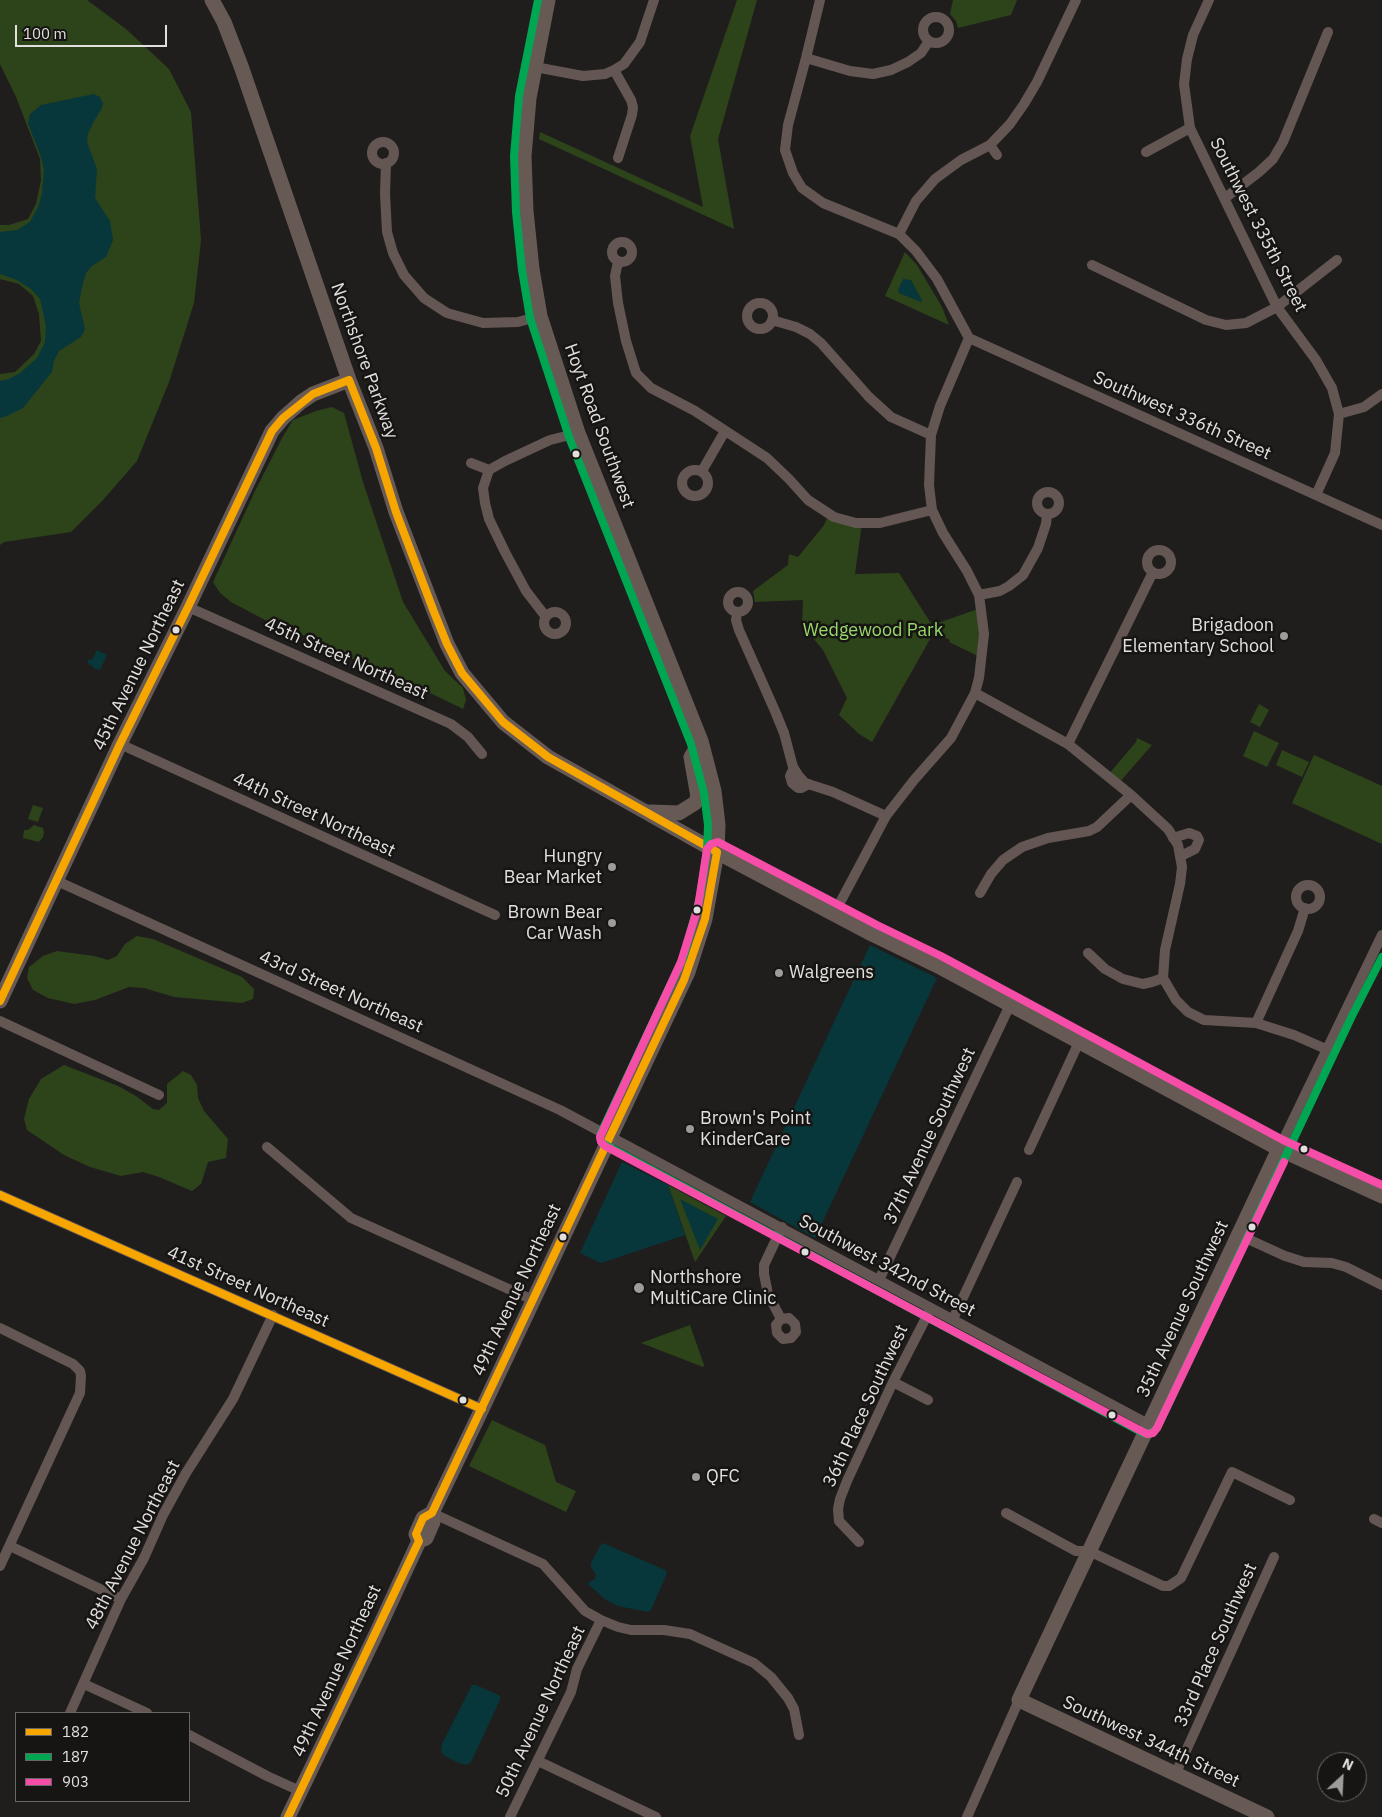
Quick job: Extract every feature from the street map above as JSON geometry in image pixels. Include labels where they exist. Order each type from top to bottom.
[{"type":"main road","name":"Northshore Parkway","points":[[212,0],[224,22],[241,66],[349,380],[376,448],[396,512],[447,644],[462,673],[503,722],[548,757],[717,852],[1010,1005],[1279,1149],[1382,1196]]},
{"type":"main road","name":"Hoyt Road Southwest","points":[[548,0],[529,98],[524,156],[526,211],[532,269],[540,316],[578,433],[701,741],[714,791],[718,825],[717,852]]},
{"type":"main road","name":"45th Avenue Northeast","points":[[0,1001],[120,744],[272,431],[283,418],[313,394],[349,380]]},
{"type":"main road","points":[[645,812],[679,813],[695,802],[698,797],[691,757],[701,741]]},
{"type":"main road","name":"49th Avenue Northeast","points":[[288,1817],[376,1634],[418,1541],[426,1538],[433,1522],[432,1513],[690,966],[707,914],[717,852]]},
{"type":"main road","name":"35th Avenue Southwest","points":[[1019,1700],[1279,1149]]},
{"type":"main road","name":"Southwest 344th Street","points":[[1019,1700],[1176,1775],[1246,1812],[1267,1817]]},
{"type":"street","points":[[535,66],[584,76],[605,74],[614,70],[624,64],[640,42],[654,0]]},
{"type":"street","points":[[820,0],[787,133],[785,150],[793,173],[802,188],[823,203],[899,234],[916,251],[937,279],[970,338],[940,406],[932,435],[929,485],[932,510],[943,533],[979,594],[983,622],[980,678],[976,693],[951,738],[914,780],[886,816],[834,914]]},
{"type":"street","points":[[899,234],[916,202],[935,179],[961,160],[990,145],[1024,104],[1037,82],[1076,0]]},
{"type":"street","name":"Southwest 335th Street","points":[[1209,0],[1193,34],[1186,59],[1184,84],[1190,128],[1277,307],[1316,360],[1332,388],[1339,414]]},
{"type":"street","points":[[1225,198],[1273,159],[1301,101],[1328,32]]},
{"type":"street","points":[[806,58],[850,72],[880,73],[901,66],[914,58],[921,53],[929,41]]},
{"type":"street","points":[[614,70],[633,107],[618,158]]},
{"type":"street","points":[[1146,152],[1190,128]]},
{"type":"street","points":[[990,145],[997,155]]},
{"type":"street","points":[[386,163],[387,232],[393,253],[404,275],[424,298],[447,313],[483,323],[518,322],[540,316]]},
{"type":"street","points":[[1092,265],[1206,320],[1226,325],[1246,323],[1277,307],[1337,260]]},
{"type":"street","points":[[618,262],[615,276],[618,303],[626,341],[636,373],[651,388],[695,411],[767,458],[790,479],[808,500],[834,517],[856,523],[880,523],[932,510]]},
{"type":"street","points":[[772,320],[796,327],[810,334],[821,343],[869,397],[892,417],[932,435]]},
{"type":"street","name":"Southwest 336th Street","points":[[970,338],[1382,525]]},
{"type":"street","points":[[1316,495],[1335,453],[1339,414],[1364,407],[1382,394]]},
{"type":"street","points":[[702,471],[725,431]]},
{"type":"street","points":[[546,617],[526,591],[489,519],[483,488],[489,470],[520,453],[550,440],[578,433]]},
{"type":"street","points":[[471,463],[489,470]]},
{"type":"street","points":[[979,594],[1000,591],[1023,575],[1038,548],[1045,530],[1047,515]]},
{"type":"street","points":[[1068,744],[1153,572]]},
{"type":"street","name":"45th Street Northeast","points":[[188,607],[451,724],[468,737],[482,754]]},
{"type":"street","points":[[737,613],[736,620],[739,630],[775,711],[794,768],[805,783],[833,792],[886,816]]},
{"type":"street","points":[[976,693],[1068,744],[1131,795],[1168,829],[1177,846],[1182,867],[1165,950],[1163,978],[1176,1000],[1188,1012],[1204,1020],[1256,1023],[1294,1035],[1326,1049]]},
{"type":"street","name":"44th Street Northeast","points":[[120,744],[495,915]]},
{"type":"street","points":[[980,893],[991,874],[1003,860],[1022,846],[1048,838],[1089,831],[1097,827],[1131,795]]},
{"type":"street","points":[[1189,833],[1198,838],[1196,849],[1177,846],[1189,833]]},
{"type":"street","name":"43rd Street Northeast","points":[[57,881],[552,1106],[610,1137]]},
{"type":"street","points":[[1256,1023],[1298,931],[1305,908]]},
{"type":"street","name":"35th Avenue Southwest","points":[[1279,1149],[1382,935]]},
{"type":"street","points":[[1088,953],[1105,970],[1123,979],[1142,984],[1163,978]]},
{"type":"street","name":"37th Avenue Southwest","points":[[879,1280],[1010,1005]]},
{"type":"street","points":[[0,1022],[159,1095]]},
{"type":"street","points":[[1029,1150],[1079,1042]]},
{"type":"street","name":"Southwest 342nd Street","points":[[610,1137],[782,1227],[1148,1424]]},
{"type":"street","points":[[267,1147],[351,1218],[533,1300]]},
{"type":"street","points":[[953,1319],[1017,1182]]},
{"type":"street","name":"41st Street Northeast","points":[[0,1195],[482,1409]]},
{"type":"street","points":[[781,1319],[768,1294],[764,1265],[782,1227]]},
{"type":"street","points":[[1238,1235],[1285,1256],[1304,1262],[1332,1263],[1346,1267],[1382,1285]]},
{"type":"street","name":"36th Place Southwest","points":[[859,1542],[839,1521],[838,1509],[840,1499],[846,1480],[931,1308]]},
{"type":"street","name":"48th Avenue Northeast","points":[[70,1712],[122,1599],[144,1558],[176,1489],[233,1399],[273,1315]]},
{"type":"street","points":[[0,1328],[73,1364],[80,1370],[82,1376],[80,1393],[0,1566]]},
{"type":"street","points":[[893,1382],[928,1400]]},
{"type":"street","points":[[1006,1513],[1076,1551],[1089,1551],[1163,1586],[1175,1583],[1181,1578],[1232,1472],[1290,1500]]},
{"type":"street","points":[[432,1513],[543,1564],[585,1611],[602,1620],[631,1630],[664,1630],[690,1634],[754,1663],[771,1677],[788,1698],[794,1709],[799,1735]]},
{"type":"street","points":[[10,1546],[122,1599]]},
{"type":"street","name":"33rd Place Southwest","points":[[1176,1775],[1274,1557]]},
{"type":"street","name":"50th Avenue Northeast","points":[[510,1817],[571,1692],[577,1669],[602,1620]]},
{"type":"street","points":[[84,1684],[145,1712]]},
{"type":"street","points":[[967,1817],[1019,1700]]},
{"type":"street","points":[[190,1736],[260,1773],[300,1791]]},
{"type":"street","points":[[538,1761],[656,1817]]},
{"type":"green space","points":[[0,0],[87,0],[126,29],[169,69],[191,112],[201,240],[194,303],[169,382],[137,461],[103,500],[71,532],[4,542],[0,545],[0,374],[15,372],[34,354],[41,341],[39,314],[33,296],[19,284],[0,279],[0,225],[9,225],[28,219],[36,204],[41,180],[40,159],[16,97],[0,64]]},
{"type":"green space","points":[[737,0],[757,0],[718,139],[734,229],[539,139],[540,132],[703,207],[690,136]]},
{"type":"green space","points":[[953,0],[1017,0],[1011,15],[958,28],[956,21],[950,14]]},
{"type":"green space","points":[[905,252],[917,265],[942,307],[949,325],[885,296]]},
{"type":"green space","points":[[332,407],[344,413],[363,482],[403,602],[445,671],[463,688],[466,700],[463,709],[383,670],[353,659],[292,630],[265,620],[231,602],[220,593],[213,582],[255,491],[293,420]]},
{"type":"green space","name":"Wedgewood Park","points":[[829,514],[862,523],[855,574],[899,573],[932,625],[981,608],[982,658],[949,642],[950,640],[934,632],[872,742],[859,734],[839,715],[847,698],[823,650],[802,625],[803,600],[755,602],[753,591],[788,565],[789,554],[798,557],[824,525]]},
{"type":"green space","points":[[1259,704],[1269,710],[1260,727],[1250,722]]},
{"type":"green space","points":[[1254,731],[1279,743],[1267,767],[1243,756]]},
{"type":"green space","points":[[1137,738],[1152,745],[1118,784],[1108,775],[1136,742]]},
{"type":"green space","points":[[1282,750],[1309,762],[1302,777],[1276,765]]},
{"type":"green space","points":[[1314,755],[1382,786],[1382,844],[1292,803]]},
{"type":"green space","points":[[33,805],[43,808],[38,822],[28,819]]},
{"type":"green space","points":[[34,825],[43,828],[43,837],[39,842],[23,838],[24,830],[28,830]]},
{"type":"green space","points":[[137,936],[153,939],[242,977],[254,989],[253,999],[242,1003],[174,997],[144,988],[129,987],[95,1000],[74,1004],[48,998],[33,990],[27,978],[29,967],[43,956],[57,951],[94,956],[108,960],[117,956],[125,944]]},
{"type":"green space","points":[[64,1065],[118,1086],[136,1096],[153,1109],[159,1110],[167,1103],[167,1084],[183,1071],[191,1075],[197,1085],[198,1098],[204,1111],[228,1139],[226,1158],[208,1162],[201,1184],[192,1191],[143,1172],[121,1176],[90,1167],[64,1155],[27,1130],[24,1119],[29,1099],[41,1079]]},
{"type":"green space","points":[[668,1185],[726,1216],[695,1262]]},
{"type":"green space","points":[[690,1325],[704,1365],[703,1367],[641,1343]]},
{"type":"green space","points":[[492,1420],[545,1445],[556,1482],[576,1491],[566,1512],[469,1466]]},
{"type":"water","points":[[94,94],[100,97],[103,103],[88,134],[87,142],[97,169],[95,198],[110,221],[113,240],[106,257],[92,266],[86,273],[79,303],[85,329],[81,337],[59,351],[54,361],[52,372],[23,408],[0,418],[0,381],[20,373],[37,358],[45,342],[46,326],[40,299],[31,289],[17,280],[0,274],[0,232],[17,230],[30,222],[38,207],[42,193],[44,170],[28,123],[30,114],[41,105]]},
{"type":"water","points":[[903,279],[911,280],[922,300],[921,302],[899,293],[898,290]]},
{"type":"water","points":[[97,650],[107,655],[100,670],[93,668],[93,666],[87,663],[89,659],[92,660]]},
{"type":"water","points":[[870,945],[937,978],[815,1238],[750,1202]]},
{"type":"water","points":[[622,1162],[668,1185],[685,1235],[601,1263],[580,1253]]},
{"type":"water","points":[[680,1199],[718,1219],[700,1250]]},
{"type":"water","points":[[603,1543],[665,1570],[667,1573],[651,1610],[648,1612],[618,1606],[606,1600],[589,1585],[589,1582],[595,1579],[596,1575],[591,1567],[591,1563]]},
{"type":"water","points":[[472,1685],[500,1696],[500,1700],[471,1762],[466,1765],[445,1756],[441,1752],[442,1744]]},
{"type":"transit line","name":"187","points":[[538,0],[519,96],[514,156],[516,212],[522,270],[530,318],[569,437],[691,744],[704,793],[708,825],[707,851],[700,897],[684,956],[601,1133],[602,1143],[1143,1433],[1150,1434],[1157,1428],[1351,1018],[1382,957]]},
{"type":"transit line","name":"182","points":[[0,1001],[120,744],[272,431],[283,418],[313,394],[349,380],[376,448],[396,512],[434,612],[447,644],[462,673],[503,722],[548,757],[717,852],[705,919],[684,980],[432,1513],[423,1518],[416,1534],[419,1541],[288,1817]]},
{"type":"transit line","name":"903","points":[[1284,1162],[1157,1428],[1153,1433],[1147,1434],[605,1146],[601,1142],[600,1137],[681,962],[698,907],[707,849],[711,844],[718,842],[877,925],[941,956],[1283,1140],[1382,1185]]},
{"type":"transit line","name":"182","points":[[0,1195],[482,1409]]},
{"type":"place","name":"Brigadoon Elementary School","points":[[1284,636]]},
{"type":"place","name":"Hungry Bear Market","points":[[612,867]]},
{"type":"place","name":"Brown Bear Car Wash","points":[[612,923]]},
{"type":"place","name":"Walgreens","points":[[779,973]]},
{"type":"place","name":"Brown's Point KinderCare","points":[[690,1129]]},
{"type":"place","name":"Northshore MultiCare Clinic","points":[[639,1288]]},
{"type":"place","name":"QFC","points":[[696,1477]]}]
